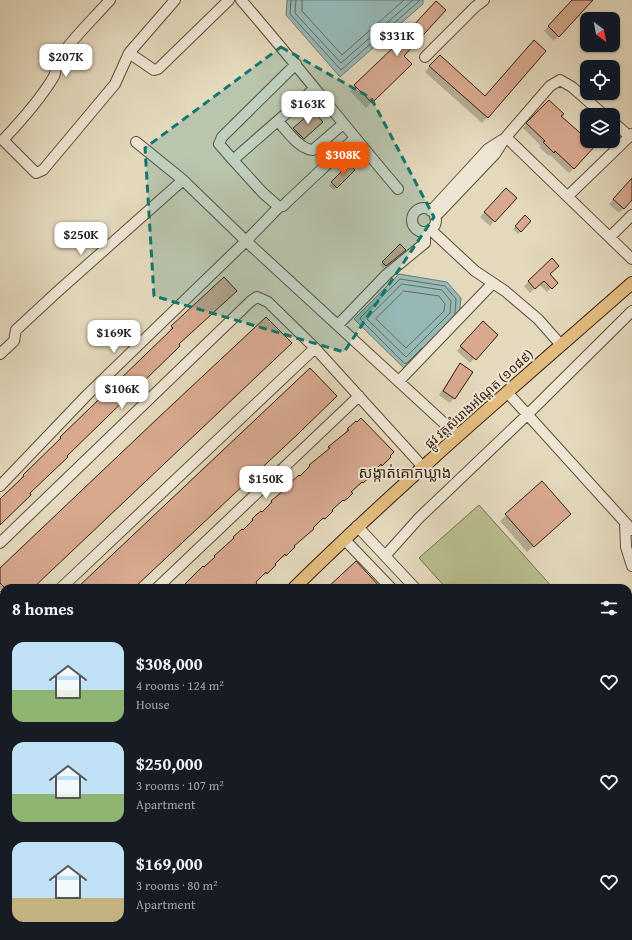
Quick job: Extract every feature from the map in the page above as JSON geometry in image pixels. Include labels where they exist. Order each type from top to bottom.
[{"type":"main road","name":"ផ្លូវ វត្តសំរោងអណ្ដែត (១០៨៩)","points":[[298,584],[357,526],[632,283]]},
{"type":"street","points":[[110,0],[57,60],[56,73],[52,80],[27,114],[3,140],[36,173],[43,170],[115,84],[129,53],[175,0]]},
{"type":"street","points":[[129,53],[154,70],[158,69],[229,0]]},
{"type":"street","points":[[241,0],[296,64],[343,124],[398,189]]},
{"type":"street","points":[[425,57],[475,7],[484,0]]},
{"type":"street","points":[[278,207],[263,193],[219,144],[222,137],[296,64]]},
{"type":"street","points":[[433,214],[495,154],[506,138],[550,86],[560,80],[572,87],[596,108]]},
{"type":"street","points":[[233,160],[314,88]]},
{"type":"street","points":[[278,121],[300,144],[308,150],[313,150],[343,124]]},
{"type":"street","points":[[568,196],[630,135],[620,127]]},
{"type":"street","points":[[0,486],[88,394],[246,241],[278,207],[283,206],[355,138]]},
{"type":"street","points":[[506,138],[632,258]]},
{"type":"street","points":[[136,142],[183,180],[246,241],[458,436]]},
{"type":"street","points":[[0,354],[14,341],[16,330],[183,180]]},
{"type":"street","points":[[338,325],[387,274],[425,243],[428,231],[435,224],[433,214],[423,208],[416,211],[412,218],[412,223],[415,228],[420,232],[428,231],[475,271],[505,291],[538,319],[561,345]]},
{"type":"street","points":[[610,237],[632,215]]},
{"type":"street","points":[[399,381],[493,283]]},
{"type":"street","points":[[0,543],[251,301],[257,297],[268,302],[315,348],[423,468]]},
{"type":"street","points":[[385,556],[419,518],[630,318]]},
{"type":"street","points":[[64,584],[315,348]]},
{"type":"street","points":[[507,392],[629,527],[626,547],[632,566]]},
{"type":"street","points":[[161,584],[359,396]]},
{"type":"street","points":[[357,526],[411,584]]},
{"type":"street","points":[[344,539],[387,584]]},
{"type":"highlighted area","points":[[281,47],[371,98],[434,217],[344,352],[154,296],[145,148]]},
{"type":"green space","points":[[479,505],[549,584],[442,584],[419,558]]},
{"type":"water","points":[[287,0],[423,0],[423,4],[340,77],[286,15]]},
{"type":"water","points":[[399,274],[447,282],[461,298],[459,317],[406,370],[354,319]]},
{"type":"building","points":[[572,0],[593,0],[582,12],[580,12],[580,14],[559,37],[548,26]]},
{"type":"building","points":[[436,1],[446,10],[404,56],[412,64],[372,103],[354,85],[399,42]]},
{"type":"building","points":[[534,40],[546,51],[488,118],[429,66],[440,55],[485,96]]},
{"type":"building","points":[[549,100],[564,114],[561,116],[580,133],[580,148],[593,148],[574,169],[555,151],[554,153],[543,142],[545,141],[526,123]]},
{"type":"building","points":[[313,111],[323,122],[304,139],[293,128]]},
{"type":"building","points":[[349,164],[355,170],[337,188],[331,182]]},
{"type":"building","points":[[632,178],[632,200],[624,209],[613,199]]},
{"type":"building","points":[[506,188],[517,198],[495,222],[484,212]]},
{"type":"building","points":[[525,215],[531,221],[521,232],[515,226]]},
{"type":"building","points":[[400,244],[406,250],[386,266],[382,262]]},
{"type":"building","points":[[552,258],[559,266],[550,274],[558,283],[552,289],[544,281],[535,289],[528,281]]},
{"type":"building","points":[[224,277],[237,291],[179,344],[180,346],[67,456],[68,457],[30,493],[31,495],[0,525],[0,499],[61,438],[60,437],[173,328],[171,326]]},
{"type":"building","points":[[266,317],[292,343],[37,584],[1,584],[0,568]]},
{"type":"building","points":[[483,321],[498,335],[476,360],[460,346]]},
{"type":"building","points":[[460,363],[473,372],[455,399],[443,391]]},
{"type":"building","points":[[310,368],[337,396],[138,584],[81,584]]},
{"type":"building","points":[[361,418],[394,452],[390,456],[391,457],[382,466],[381,464],[371,474],[372,475],[351,492],[353,493],[332,510],[333,511],[325,519],[323,518],[313,528],[314,529],[294,546],[295,547],[286,556],[285,554],[275,564],[276,565],[267,574],[266,572],[256,582],[257,584],[185,584],[203,566],[204,567],[215,557],[214,556],[234,538],[233,537],[242,529],[243,530],[256,515],[261,511],[262,512],[272,502],[271,501],[291,484],[290,483],[299,475],[300,476],[310,466],[309,465],[330,448],[328,447],[349,430],[347,429],[356,421],[357,422]]},
{"type":"building","points":[[542,481],[571,514],[534,547],[505,514]]},
{"type":"building","points":[[356,561],[377,584],[331,584]]},
{"type":"district","name":"សង្កាត់គោកឃ្លាង","points":[[405,472]]}]
